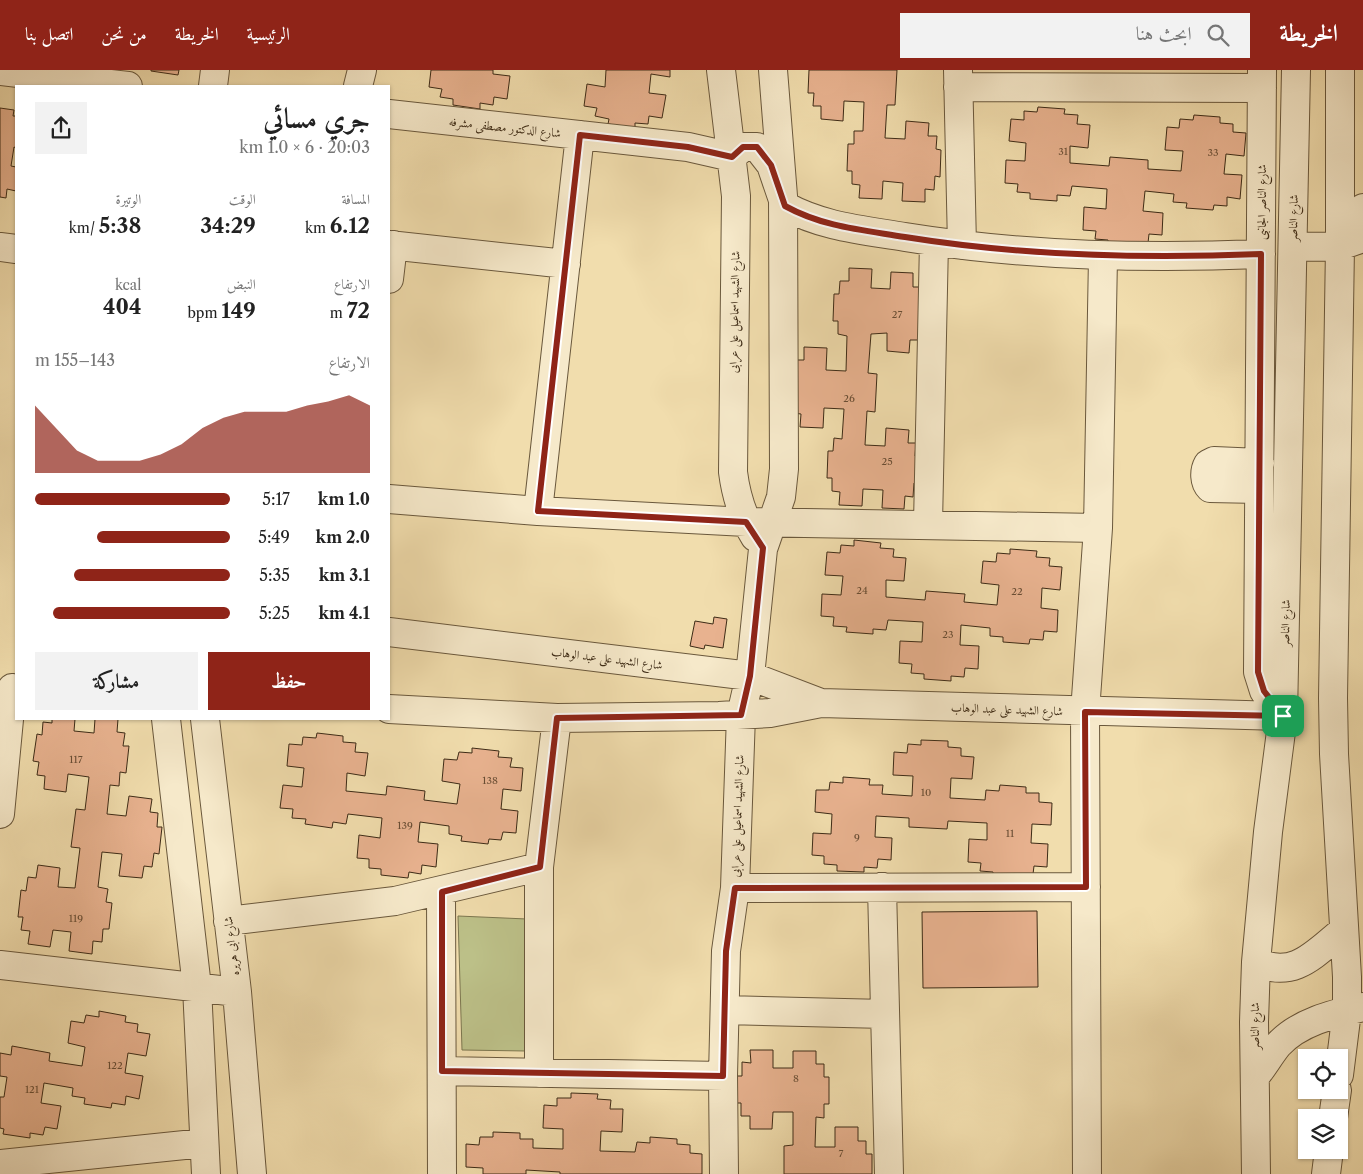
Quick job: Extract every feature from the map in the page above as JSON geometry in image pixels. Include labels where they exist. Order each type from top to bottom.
[{"type":"street","points":[[213,85],[215,70]]},
{"type":"street","points":[[358,85],[362,70]]},
{"type":"street","name":"شارع الشهيد اسماعيل على عرابى","points":[[721,70],[736,196],[732,453],[736,495],[746,522],[763,548]]},
{"type":"street","name":"شارع الشهيد اسماعيل على عرابى","points":[[724,1174],[723,1076],[726,951],[735,888],[741,715],[750,676],[763,548],[781,497],[784,469],[783,196],[773,70]]},
{"type":"street","name":"شارع الناصر","points":[[1256,1174],[1256,962],[1268,832],[1283,716],[1296,70]]},
{"type":"street","points":[[1340,70],[1351,242],[1333,698],[1334,754],[1347,977],[1355,1009],[1345,1049]]},
{"type":"street","points":[[0,71],[112,85]]},
{"type":"street","points":[[962,246],[958,79],[1262,79]]},
{"type":"street","name":"شارع الناصر الجانبى","points":[[1262,79],[1258,672],[1264,691],[1283,716]]},
{"type":"street","name":"شارع الدكتور مصطفى مشرفه","points":[[390,114],[688,147],[732,157]]},
{"type":"street","points":[[538,511],[580,135]]},
{"type":"street","points":[[732,157],[743,147],[757,147],[771,165],[785,206],[822,223],[841,228],[962,246],[1103,257],[1261,254]]},
{"type":"street","points":[[1351,242],[1363,208]]},
{"type":"street","points":[[928,524],[934,242]]},
{"type":"street","points":[[1293,247],[1351,242]]},
{"type":"street","points":[[390,262],[391,245],[566,264]]},
{"type":"street","points":[[0,247],[15,249]]},
{"type":"street","points":[[1087,1174],[1085,712],[1098,528],[1103,257]]},
{"type":"street","points":[[390,499],[538,511],[746,522],[1098,528]]},
{"type":"street","name":"شارع الشهيد على عبد الوهاب","points":[[390,632],[750,676],[821,703]]},
{"type":"street","points":[[0,814],[9,688]]},
{"type":"street","name":"شارع الشهيد على عبد الوهاب","points":[[390,709],[557,718],[741,715],[770,713],[821,703],[1085,712],[1283,716]]},
{"type":"street","points":[[539,1073],[540,867],[557,718]]},
{"type":"street","points":[[206,723],[167,722],[197,987],[206,1174]]},
{"type":"street","name":"شارع ابى هريره","points":[[206,723],[237,992],[252,1174]]},
{"type":"street","points":[[228,921],[396,901],[442,892],[540,867]]},
{"type":"street","points":[[882,887],[889,1174]]},
{"type":"street","points":[[735,888],[1086,887]]},
{"type":"street","points":[[442,892],[442,1174]]},
{"type":"street","points":[[1256,962],[1267,967],[1291,968],[1302,963],[1344,930]]},
{"type":"street","points":[[0,965],[237,992]]},
{"type":"street","points":[[1255,1077],[1288,1035],[1318,1019],[1355,1009]]},
{"type":"street","points":[[725,1010],[885,1014]]},
{"type":"street","points":[[442,1071],[723,1076]]},
{"type":"street","points":[[0,1164],[204,1143]]},
{"type":"street","points":[[1326,1174],[1328,1159]]},
{"type":"green space","points":[[458,916],[527,919],[526,1051],[462,1050]]},
{"type":"building","points":[[151,70],[179,70],[178,75]]},
{"type":"building","points":[[431,70],[493,70],[493,74],[510,76],[507,99],[494,97],[493,105],[480,103],[480,109],[453,105],[453,99],[440,97],[442,89],[429,87]]},
{"type":"building","points":[[606,70],[670,70],[670,77],[651,74],[649,93],[666,95],[662,118],[649,116],[648,124],[635,123],[635,128],[608,124],[609,119],[595,116],[597,108],[584,106],[587,84],[605,87]]},
{"type":"building","points":[[809,70],[897,70],[895,105],[887,105],[885,138],[905,139],[906,121],[929,123],[928,136],[937,136],[936,149],[941,150],[940,177],[935,176],[934,190],[925,189],[925,202],[902,201],[903,183],[883,181],[882,199],[859,198],[860,185],[852,184],[852,171],[847,171],[848,144],[854,144],[854,131],[863,131],[864,102],[844,101],[843,121],[821,119],[821,106],[813,106],[814,93],[808,93]]},
{"type":"building","points":[[1038,107],[1065,109],[1064,114],[1078,115],[1077,124],[1090,125],[1088,148],[1070,146],[1070,163],[1109,166],[1110,157],[1148,160],[1148,169],[1181,171],[1183,151],[1165,150],[1167,127],[1179,128],[1180,119],[1193,120],[1194,115],[1220,117],[1220,123],[1233,124],[1233,132],[1246,133],[1244,156],[1226,154],[1224,174],[1242,175],[1240,199],[1227,197],[1227,206],[1214,205],[1213,210],[1186,208],[1187,203],[1173,202],[1174,194],[1145,191],[1143,211],[1163,213],[1162,235],[1149,234],[1148,243],[1135,242],[1135,247],[1108,245],[1108,240],[1095,239],[1096,231],[1083,230],[1084,207],[1106,209],[1107,189],[1072,186],[1070,196],[1057,195],[1057,201],[1030,199],[1030,193],[1017,192],[1018,184],[1005,183],[1006,160],[1025,161],[1026,143],[1009,141],[1011,119],[1024,120],[1024,111],[1037,112]]},
{"type":"building","points":[[0,108],[14,110],[15,148],[11,166],[15,167],[15,191],[7,189],[6,198],[0,197]]},
{"type":"building","points":[[849,268],[872,269],[871,288],[890,289],[891,272],[913,273],[913,287],[921,287],[918,340],[910,340],[909,353],[887,351],[887,333],[871,334],[868,373],[877,374],[875,412],[867,411],[865,445],[885,446],[886,428],[909,430],[908,443],[916,443],[915,456],[921,457],[920,484],[914,483],[913,497],[905,496],[904,509],[882,508],[883,490],[863,489],[862,506],[839,505],[840,492],[832,491],[832,478],[827,478],[828,451],[833,451],[834,438],[842,439],[844,409],[824,408],[823,428],[800,427],[801,414],[793,413],[795,360],[804,360],[804,347],[827,348],[826,370],[846,371],[847,336],[838,334],[838,321],[833,321],[834,294],[839,294],[840,281],[849,281]]},
{"type":"building","points":[[854,540],[881,543],[880,548],[894,549],[893,557],[906,558],[904,581],[886,580],[886,597],[925,600],[926,591],[965,594],[964,602],[997,605],[999,585],[981,583],[983,561],[996,562],[997,553],[1010,554],[1010,549],[1037,551],[1036,557],[1050,558],[1049,566],[1062,567],[1060,590],[1042,588],[1041,608],[1058,610],[1057,632],[1044,631],[1043,640],[1030,639],[1029,644],[1003,642],[1003,637],[990,636],[990,628],[961,625],[960,645],[979,646],[978,669],[965,668],[964,677],[951,676],[951,681],[924,679],[924,674],[911,673],[912,664],[899,663],[900,641],[922,642],[923,622],[888,620],[886,630],[873,629],[873,634],[846,632],[847,627],[833,626],[834,617],[821,616],[822,594],[841,595],[843,576],[825,575],[827,552],[840,553],[841,545],[854,546]]},
{"type":"building","points":[[714,617],[727,619],[723,648],[705,645],[704,649],[690,646],[695,621],[713,624]]},
{"type":"building","points":[[52,720],[75,720],[74,731],[94,733],[95,720],[118,720],[117,732],[125,733],[123,746],[129,746],[126,773],[120,772],[119,786],[110,785],[107,814],[126,816],[129,796],[152,799],[150,812],[158,813],[157,827],[162,827],[159,854],[154,853],[152,867],[144,866],[142,878],[119,876],[122,854],[102,852],[98,887],[108,889],[106,902],[112,903],[109,929],[103,929],[102,942],[93,941],[92,954],[69,951],[71,932],[53,930],[50,947],[28,944],[30,931],[21,930],[23,917],[18,917],[21,890],[26,891],[28,877],[36,878],[38,865],[60,868],[58,887],[75,888],[80,848],[71,847],[76,809],[85,810],[89,777],[68,774],[66,792],[44,789],[45,776],[37,775],[39,762],[33,761],[37,734],[42,735],[43,722],[52,723]]},
{"type":"building","points":[[317,733],[343,736],[343,742],[356,743],[355,752],[368,753],[365,776],[347,773],[346,791],[386,795],[387,786],[425,791],[424,800],[457,804],[460,784],[442,781],[444,759],[457,760],[459,752],[472,753],[472,748],[499,751],[498,757],[512,758],[510,767],[523,768],[521,791],[503,789],[501,809],[518,811],[516,833],[503,832],[501,840],[489,839],[488,844],[461,841],[462,836],[449,834],[449,826],[420,822],[418,842],[438,844],[436,867],[422,865],[421,874],[409,872],[408,878],[381,875],[381,869],[369,868],[369,859],[357,858],[359,835],[380,838],[382,818],[348,814],[346,824],[333,822],[332,828],[305,824],[306,819],[292,818],[293,809],[280,808],[283,785],[302,787],[304,768],[287,766],[289,744],[302,745],[303,737],[316,738]]},
{"type":"building","points":[[921,740],[948,741],[948,747],[961,748],[961,756],[974,757],[972,779],[951,778],[950,798],[985,800],[986,790],[999,791],[1000,785],[1026,787],[1026,793],[1039,793],[1039,802],[1052,803],[1051,825],[1032,824],[1031,843],[1048,844],[1047,867],[1034,866],[1033,874],[993,877],[993,872],[980,871],[981,863],[968,862],[969,839],[987,840],[987,823],[948,821],[947,829],[909,827],[909,818],[876,816],[875,837],[892,838],[891,860],[878,859],[877,868],[864,867],[864,872],[837,871],[837,865],[824,864],[824,856],[812,855],[813,833],[831,834],[832,814],[815,812],[816,790],[829,790],[830,782],[843,783],[843,777],[870,779],[869,785],[883,785],[882,794],[912,796],[913,776],[893,775],[894,752],[907,753],[908,744],[921,745]]},
{"type":"building","points":[[1037,911],[1038,987],[923,988],[922,912]]},
{"type":"building","points":[[99,1011],[126,1016],[125,1022],[138,1024],[137,1032],[150,1034],[146,1056],[128,1053],[125,1073],[143,1076],[139,1099],[126,1096],[125,1105],[112,1103],[111,1108],[84,1104],[85,1098],[72,1096],[73,1088],[44,1083],[41,1103],[61,1106],[57,1129],[45,1127],[43,1135],[30,1133],[30,1138],[3,1134],[4,1129],[0,1128],[0,1097],[4,1097],[7,1077],[0,1076],[0,1053],[11,1055],[12,1046],[50,1053],[49,1061],[82,1066],[85,1047],[68,1043],[71,1021],[84,1023],[86,1015],[99,1017]]},
{"type":"building","points":[[750,1050],[773,1050],[773,1068],[793,1068],[793,1051],[816,1051],[816,1064],[824,1064],[824,1077],[829,1077],[829,1104],[824,1104],[824,1118],[816,1117],[815,1147],[835,1147],[835,1127],[858,1127],[858,1141],[866,1141],[866,1154],[872,1154],[872,1174],[784,1174],[784,1146],[793,1145],[793,1112],[773,1112],[772,1129],[750,1129],[750,1116],[741,1116],[741,1103],[736,1103],[736,1076],[742,1076],[742,1062],[751,1063]]},
{"type":"building","points":[[571,1093],[598,1094],[597,1099],[611,1100],[610,1109],[623,1109],[622,1132],[601,1131],[600,1151],[635,1152],[637,1142],[650,1143],[650,1137],[677,1139],[677,1144],[690,1145],[690,1153],[702,1154],[702,1174],[560,1174],[560,1172],[526,1170],[526,1174],[483,1174],[483,1168],[466,1167],[466,1144],[479,1145],[480,1137],[493,1137],[493,1132],[520,1133],[520,1139],[533,1139],[533,1148],[563,1149],[563,1129],[543,1128],[544,1105],[557,1106],[557,1098],[571,1098]]},
{"type":"route","points":[[580,135],[688,147],[732,157],[743,147],[757,147],[771,165],[785,206],[803,216],[841,228],[962,246],[1103,257],[1261,254],[1258,672],[1264,691],[1283,716],[1085,712],[1086,887],[735,888],[726,951],[723,1076],[442,1071],[442,892],[540,867],[557,718],[741,715],[750,676],[763,548],[746,522],[538,511],[580,135]]}]
